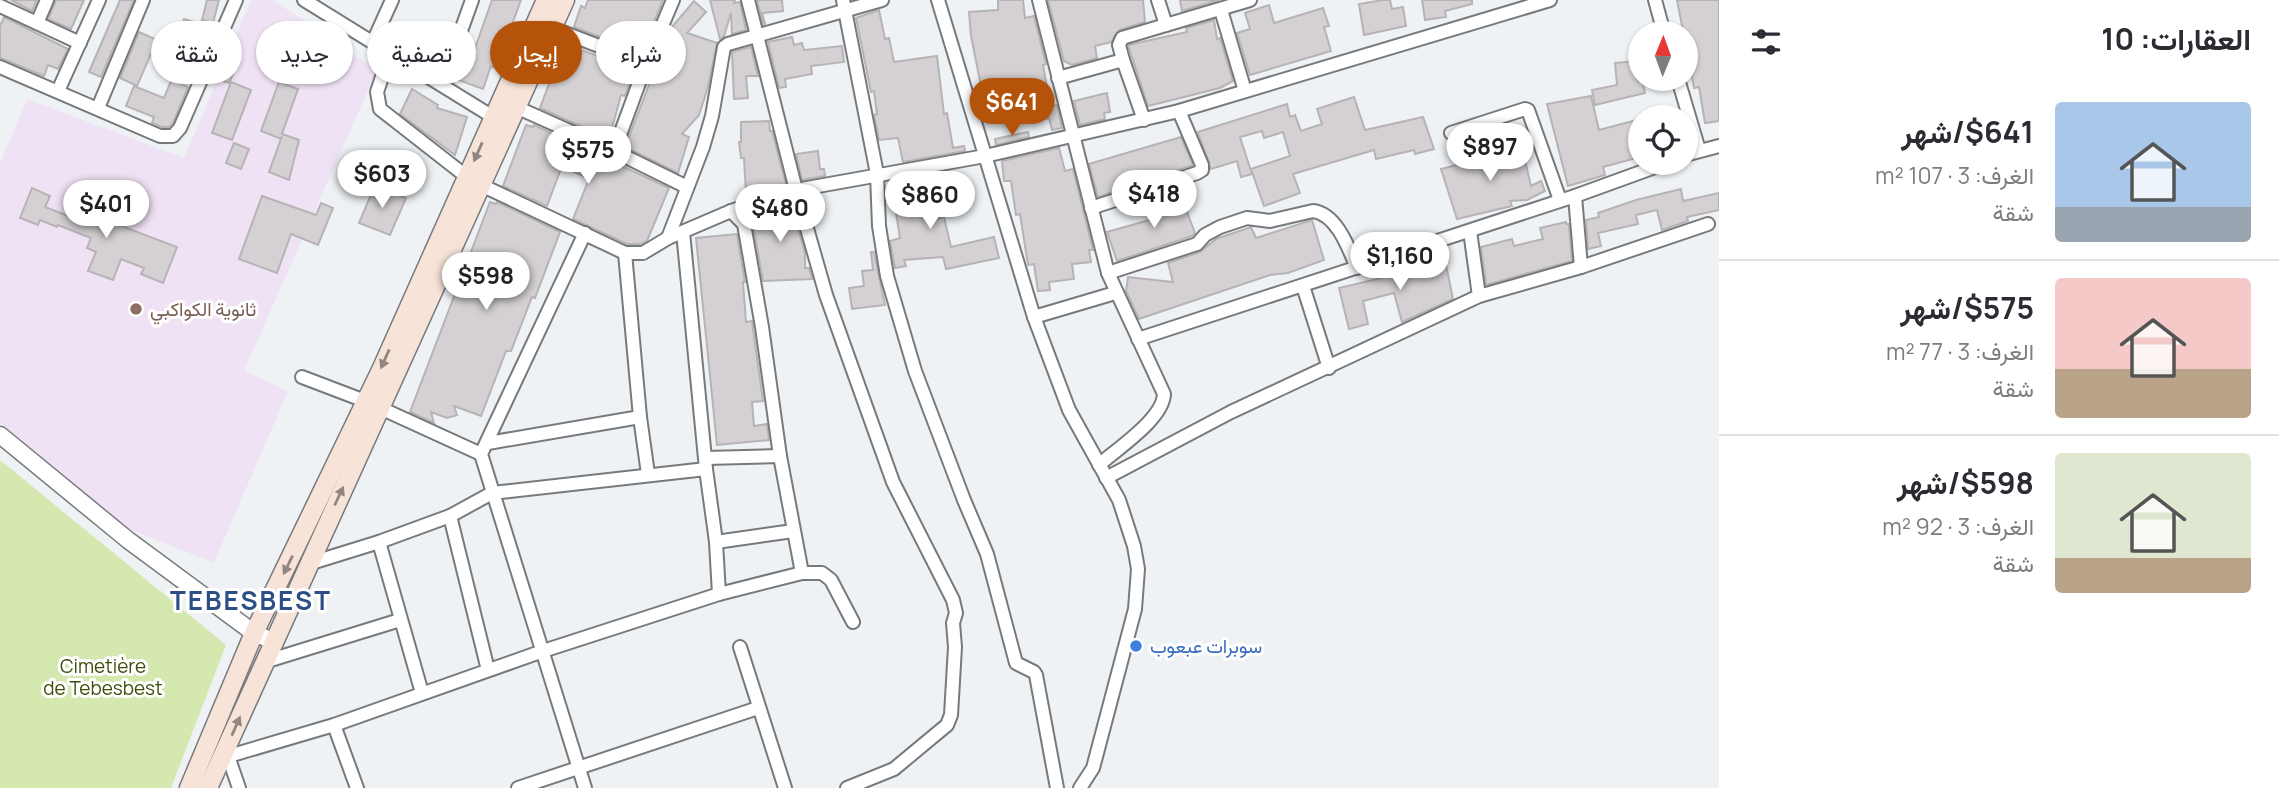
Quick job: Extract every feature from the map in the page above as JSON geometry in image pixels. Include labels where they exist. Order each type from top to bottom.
[{"type":"main road","points":[[555,21],[565,0]]},
{"type":"main road","points":[[474,181],[493,117],[543,1]]},
{"type":"main road","points":[[189,788],[254,633],[372,404],[474,181],[526,84]]},
{"type":"main road","points":[[208,788],[225,757],[308,564],[372,404]]},
{"type":"street","points":[[37,23],[47,0]]},
{"type":"street","points":[[58,91],[99,0]]},
{"type":"street","points":[[98,108],[143,0]]},
{"type":"street","points":[[0,67],[160,136],[173,136],[180,128],[236,0]]},
{"type":"street","points":[[304,0],[367,38]]},
{"type":"street","points":[[382,21],[392,0]]},
{"type":"street","points":[[464,21],[472,0]]},
{"type":"street","points":[[664,21],[673,0]]},
{"type":"street","points":[[748,0],[796,190],[826,295],[893,482],[946,583],[956,613],[953,623],[955,647],[951,715],[947,724],[894,769],[847,788]]},
{"type":"street","points":[[668,238],[703,147],[712,116],[724,47],[844,6],[882,0]]},
{"type":"street","points":[[938,0],[1034,317],[1069,410],[1119,500],[1135,546],[1138,587],[1131,626],[1093,768],[1080,788]]},
{"type":"street","points":[[1039,0],[1108,273],[1164,394],[1164,401],[1155,416],[1098,464]]},
{"type":"street","points":[[1158,0],[1166,25]]},
{"type":"street","points":[[1144,120],[1123,60],[1119,45],[1122,38],[1250,0]]},
{"type":"street","points":[[380,84],[377,92],[380,109],[474,181],[625,253],[643,253],[668,238],[731,211],[796,190],[985,156],[1144,120],[1549,0]]},
{"type":"street","points":[[1655,0],[1661,21]]},
{"type":"street","points":[[0,6],[80,43]]},
{"type":"street","points":[[844,6],[877,174],[879,226],[887,276],[915,371],[987,554],[1016,663],[1036,675],[1057,788]]},
{"type":"street","points":[[1221,10],[1245,91]]},
{"type":"street","points":[[1058,78],[1123,60]]},
{"type":"street","points":[[442,84],[493,117]]},
{"type":"street","points":[[614,150],[639,84]]},
{"type":"street","points":[[1682,91],[1699,150],[1719,146]]},
{"type":"street","points":[[516,107],[614,150],[687,187]]},
{"type":"street","points":[[1451,132],[1528,110],[1560,200]]},
{"type":"street","points":[[1091,208],[1200,172],[1202,164],[1179,111]]},
{"type":"street","points":[[1138,340],[1633,175]]},
{"type":"street","points":[[1576,196],[1581,267]]},
{"type":"street","points":[[731,211],[744,224],[780,456],[802,573]]},
{"type":"street","points":[[1108,273],[1197,244],[1212,231],[1247,218],[1270,222],[1313,211],[1320,212],[1343,236],[1357,268]]},
{"type":"street","points":[[1106,478],[1231,412],[1479,296],[1581,267],[1708,224]]},
{"type":"street","points":[[1470,231],[1479,296]]},
{"type":"street","points":[[683,232],[716,542],[719,594]]},
{"type":"street","points":[[585,233],[484,448],[492,493],[585,788]]},
{"type":"street","points":[[625,253],[648,474]]},
{"type":"street","points":[[1303,286],[1329,368]]},
{"type":"street","points":[[1034,317],[1115,293]]},
{"type":"street","points":[[302,377],[484,448],[640,417]]},
{"type":"street","points":[[0,435],[128,540],[254,633],[273,641]]},
{"type":"street","points":[[308,564],[450,516],[492,493],[780,456]]},
{"type":"street","points":[[450,516],[488,670]]},
{"type":"street","points":[[716,542],[793,531]]},
{"type":"street","points":[[379,542],[422,693]]},
{"type":"street","points":[[239,788],[225,757],[334,725],[543,651],[719,594],[802,573],[822,573],[831,580],[853,622]]},
{"type":"street","points":[[264,662],[400,620]]},
{"type":"street","points":[[740,647],[785,788]]},
{"type":"street","points":[[518,788],[758,708]]},
{"type":"street","points":[[334,725],[357,788]]},
{"type":"shaded area","name":"ثانوية الكواكبي","points":[[251,0],[273,0],[304,21],[256,21],[256,84],[353,84],[353,54],[367,63],[367,84],[371,84],[244,371],[288,391],[214,563],[120,525],[0,423],[0,163],[27,99],[184,158],[215,84],[242,84],[242,21]]},
{"type":"green space","name":"Cimetière de Tebesbest","points":[[0,460],[226,645],[171,788],[0,788]]},
{"type":"building","points":[[11,0],[37,0],[32,11]]},
{"type":"building","points":[[56,0],[84,0],[71,29],[48,19]]},
{"type":"building","points":[[120,0],[134,0],[101,77],[89,72]]},
{"type":"building","points":[[207,0],[219,0],[214,21],[202,20]]},
{"type":"building","points":[[492,0],[521,0],[513,21],[490,21],[490,69],[483,89],[469,84],[476,84],[476,45]]},
{"type":"building","points":[[588,0],[663,0],[654,21],[596,21],[596,36],[582,30],[582,21],[576,21],[581,6],[585,8]]},
{"type":"building","points":[[710,0],[740,2],[746,30],[732,34],[731,13],[724,36],[720,39]]},
{"type":"building","points":[[757,0],[782,0],[783,11],[762,13],[763,25]]},
{"type":"building","points":[[998,0],[1023,0],[1025,18],[1034,16],[1046,64],[1043,65],[1047,87],[1031,90],[1036,110],[1057,105],[1062,128],[1052,130],[1049,118],[1027,123],[1022,103],[986,111],[969,12],[998,10]]},
{"type":"building","points":[[1048,0],[1143,0],[1145,22],[1119,30],[1111,42],[1095,46],[1097,58],[1072,65],[1064,61]]},
{"type":"building","points":[[1180,0],[1219,0],[1182,11]]},
{"type":"building","points":[[1390,0],[1392,9],[1403,7],[1406,26],[1364,35],[1359,4]]},
{"type":"building","points":[[1422,0],[1472,0],[1472,4],[1445,11],[1446,17],[1425,20]]},
{"type":"building","points":[[1677,0],[1719,0],[1719,121],[1705,123],[1698,87],[1698,21],[1681,21]]},
{"type":"building","points":[[694,1],[706,12],[687,33],[717,43],[699,115],[682,134],[689,137],[678,173],[625,147],[649,84],[686,84],[686,21],[677,21]]},
{"type":"building","points":[[1269,5],[1274,23],[1323,8],[1329,26],[1324,27],[1331,51],[1250,75],[1237,33],[1250,29],[1245,13]]},
{"type":"building","points":[[879,10],[885,39],[889,38],[894,62],[937,56],[944,114],[947,113],[953,148],[964,146],[965,151],[903,162],[898,138],[879,140],[874,115],[877,114],[874,91],[871,92],[856,18]]},
{"type":"building","points":[[4,17],[68,49],[58,69],[48,65],[44,76],[0,58],[0,26]]},
{"type":"building","points":[[1214,20],[1217,39],[1220,38],[1233,81],[1220,88],[1148,106],[1128,45],[1187,32],[1186,28]]},
{"type":"building","points":[[139,32],[151,37],[151,54],[137,86],[120,78]]},
{"type":"building","points":[[792,37],[794,45],[802,43],[804,50],[842,46],[844,62],[811,66],[812,74],[785,79],[786,87],[779,88],[768,42]]},
{"type":"building","points":[[751,47],[758,76],[746,76],[748,98],[734,99],[732,52]]},
{"type":"building","points":[[582,50],[596,55],[596,84],[629,84],[625,96],[621,95],[609,139],[540,108],[549,84],[582,84]]},
{"type":"building","points":[[1628,62],[1628,91],[1645,93],[1595,105],[1592,90],[1617,85],[1615,63]]},
{"type":"building","points":[[170,84],[188,87],[169,127],[152,123],[154,117],[126,106],[134,86],[164,98]]},
{"type":"building","points":[[230,84],[251,90],[232,140],[212,133]]},
{"type":"building","points":[[278,84],[298,89],[282,134],[299,140],[289,180],[269,172],[281,139],[261,131]]},
{"type":"building","points":[[412,89],[438,105],[437,108],[467,117],[455,155],[400,114]]},
{"type":"building","points":[[1107,93],[1110,112],[1104,113],[1105,119],[1080,125],[1074,101]]},
{"type":"building","points":[[1591,96],[1599,130],[1628,122],[1628,160],[1603,167],[1605,175],[1568,186],[1547,104]]},
{"type":"building","points":[[1354,97],[1365,130],[1423,117],[1434,149],[1415,154],[1414,150],[1376,159],[1374,150],[1293,174],[1300,193],[1264,206],[1251,169],[1290,156],[1283,132],[1264,138],[1262,131],[1240,137],[1252,174],[1241,177],[1237,161],[1211,169],[1198,132],[1287,104],[1290,117],[1295,115],[1301,131],[1322,124],[1317,109]]},
{"type":"building","points":[[769,121],[786,184],[749,196],[746,194],[744,158],[741,158],[739,142],[741,122]]},
{"type":"building","points":[[526,125],[534,125],[669,188],[647,241],[627,244],[573,219],[589,179],[562,166],[547,206],[503,186]]},
{"type":"building","points":[[1028,132],[1029,137],[996,145],[995,139]]},
{"type":"building","points":[[1181,137],[1193,165],[1098,197],[1089,164]]},
{"type":"building","points":[[234,143],[249,149],[241,169],[226,163]]},
{"type":"building","points":[[1521,144],[1531,186],[1541,181],[1545,191],[1527,200],[1510,201],[1512,206],[1457,219],[1441,169],[1501,154],[1500,149]]},
{"type":"building","points":[[1059,148],[1065,171],[1073,169],[1093,250],[1089,250],[1091,262],[1072,264],[1074,279],[1049,282],[1050,290],[1038,291],[1034,264],[1028,265],[1020,214],[1016,215],[1011,181],[1004,181],[1002,161]]},
{"type":"building","points":[[818,151],[820,169],[824,169],[825,176],[802,180],[796,154]]},
{"type":"building","points":[[930,175],[931,185],[919,187],[923,209],[934,207],[936,219],[944,217],[951,247],[994,237],[999,258],[946,269],[943,257],[904,260],[906,266],[895,268],[890,241],[900,238],[891,182]]},
{"type":"building","points":[[375,185],[406,198],[390,235],[359,223]]},
{"type":"building","points":[[32,188],[50,196],[45,207],[68,216],[71,207],[177,247],[163,283],[141,274],[144,268],[121,259],[113,280],[88,271],[96,252],[87,248],[91,238],[58,225],[57,227],[40,220],[38,225],[20,218]]},
{"type":"building","points":[[1178,188],[1195,233],[1117,261],[1107,232],[1153,219],[1150,211],[1172,204],[1168,192]]},
{"type":"building","points":[[1681,189],[1683,201],[1719,193],[1719,210],[1687,217],[1688,221],[1662,230],[1657,210],[1636,215],[1638,224],[1598,233],[1601,246],[1588,249],[1586,220],[1636,200]]},
{"type":"building","points":[[262,196],[316,215],[321,203],[333,208],[318,245],[291,234],[277,273],[239,259]]},
{"type":"building","points":[[790,201],[805,253],[805,268],[809,268],[812,279],[763,281],[751,214]]},
{"type":"building","points":[[490,202],[497,202],[560,232],[535,298],[532,297],[511,351],[506,351],[481,416],[454,406],[457,415],[447,418],[431,412],[434,423],[410,412]]},
{"type":"building","points":[[1312,220],[1324,260],[1288,273],[1270,275],[1139,319],[1126,291],[1128,277],[1173,282],[1168,263],[1200,252],[1216,239],[1251,227],[1256,238]]},
{"type":"building","points":[[1566,222],[1569,224],[1572,261],[1486,285],[1481,247],[1512,239],[1514,246],[1543,239],[1540,228]]},
{"type":"building","points":[[737,234],[745,282],[746,322],[752,321],[763,401],[752,402],[754,426],[767,424],[769,440],[717,445],[696,238]]},
{"type":"building","points":[[871,252],[874,252],[885,305],[852,309],[849,288],[864,286],[862,271],[873,270]]},
{"type":"building","points":[[1445,260],[1453,299],[1402,322],[1394,293],[1363,301],[1368,324],[1349,329],[1339,288]]},
{"type":"place","name":"ثانوية الكواكبي","points":[[136,309]]},
{"type":"place","name":"سوبرات عبعوب","points":[[1136,646]]},
{"type":"district","name":"TEBESBEST","points":[[251,601]]}]
